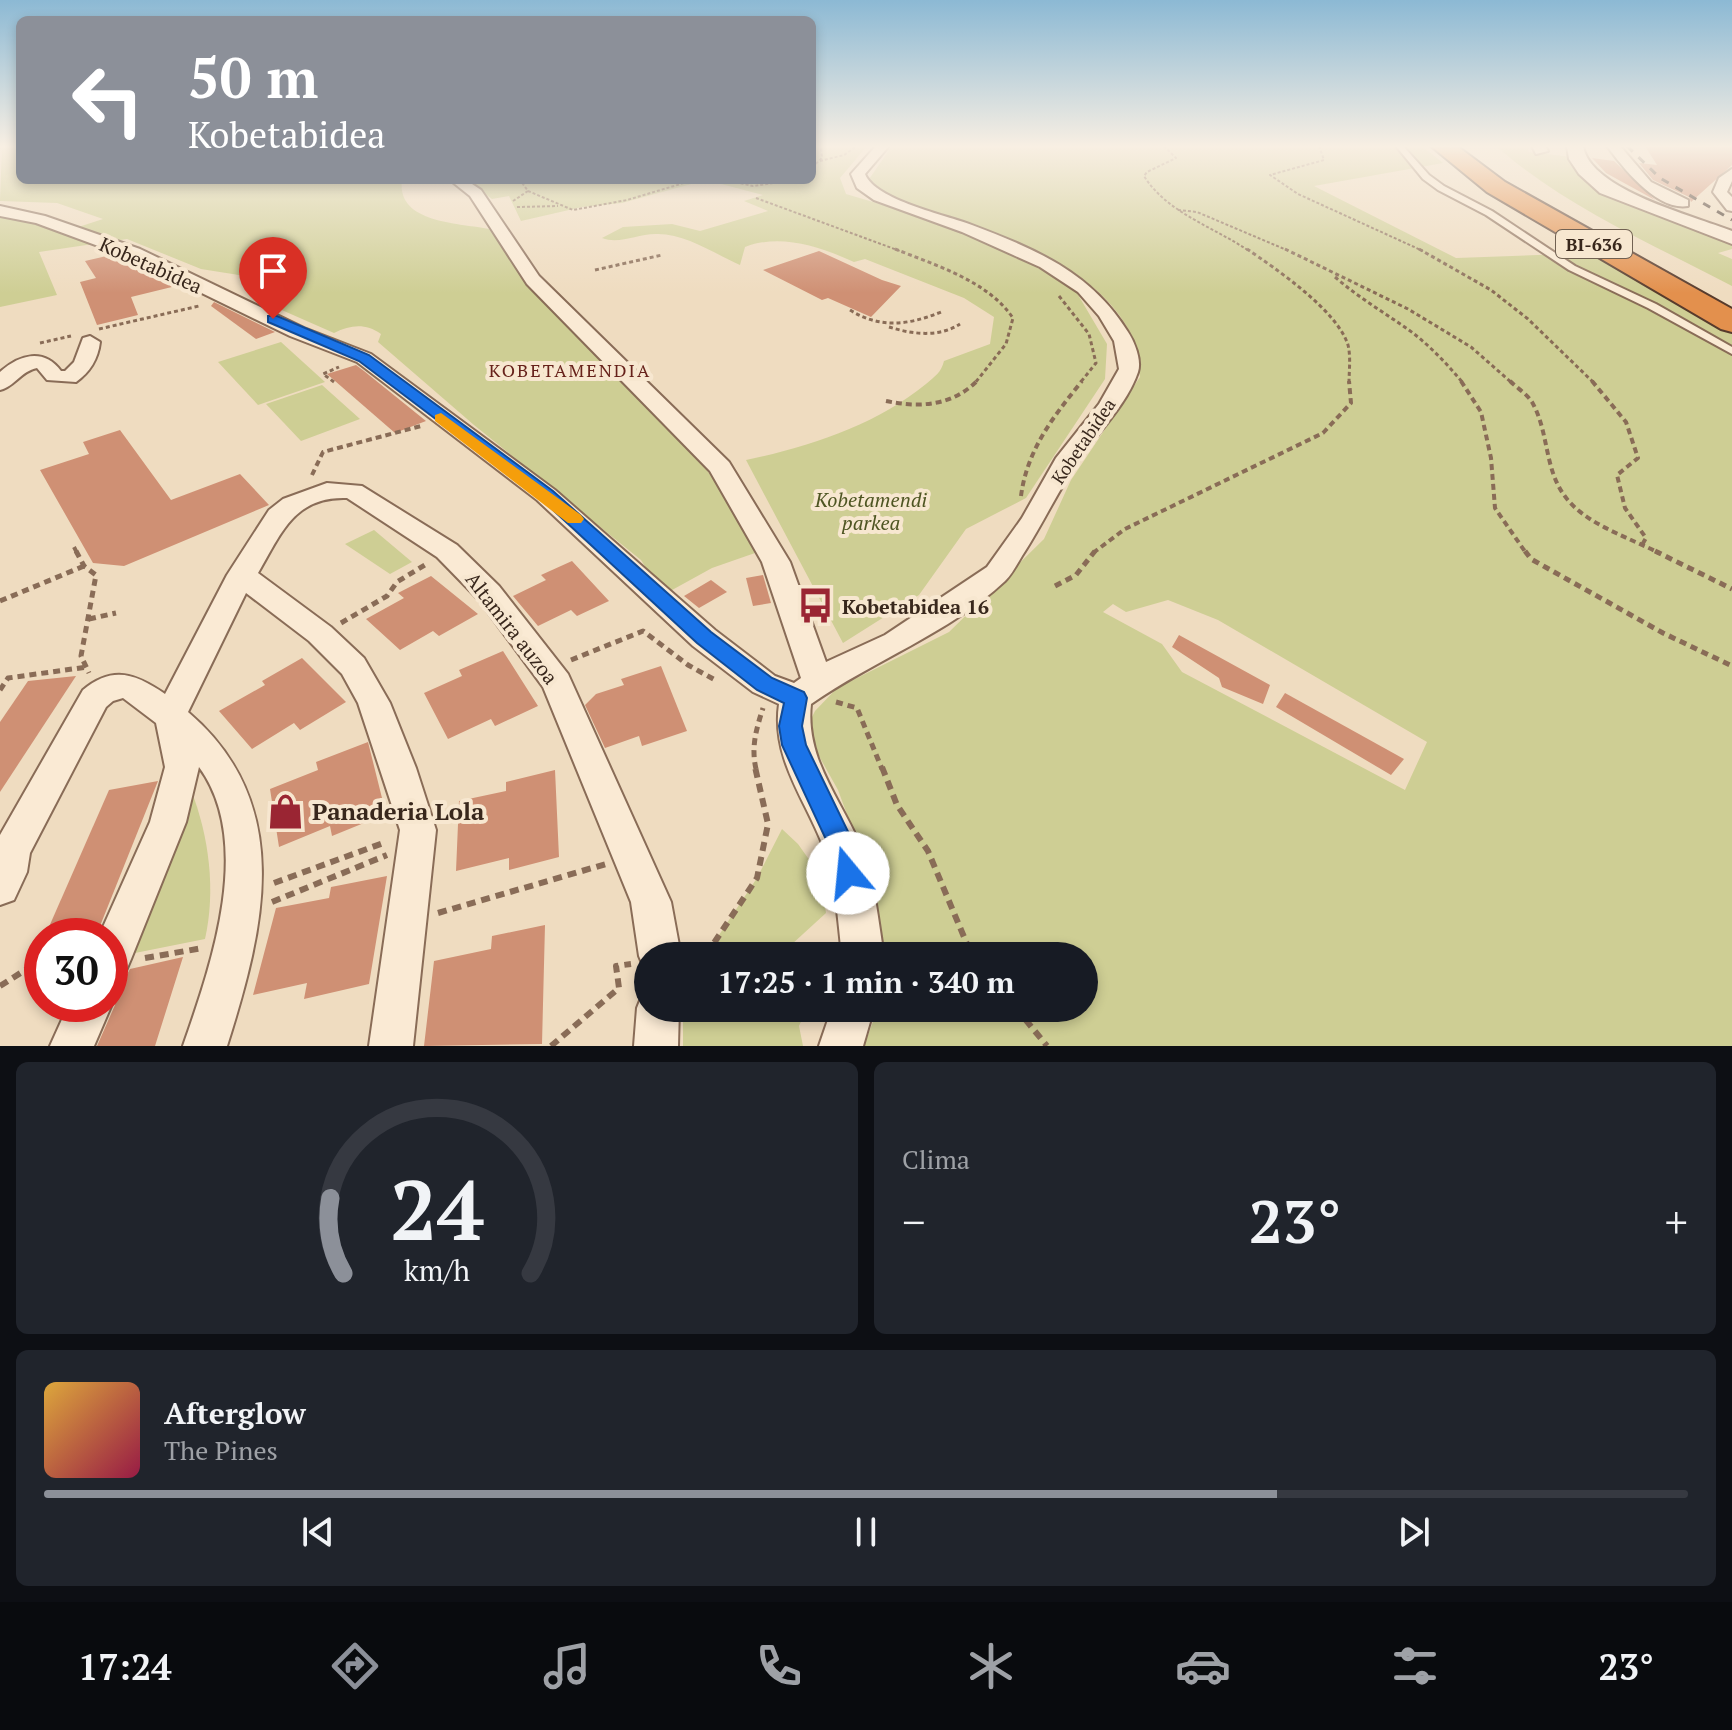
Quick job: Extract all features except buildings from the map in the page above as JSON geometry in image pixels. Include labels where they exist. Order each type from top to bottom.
[{"type":"highway","name":"BI-636","points":[[1517,195],[1548,218],[1732,322]]},
{"type":"highway","name":"BI-636","points":[[1546,195],[1732,296]]},
{"type":"street","points":[[477,195],[533,280],[720,467],[776,562],[817,694],[791,726],[794,745],[843,848],[860,942]]},
{"type":"street","name":"Kobetabidea","points":[[0,211],[40,219],[134,253],[297,332],[364,358],[546,495],[704,638],[764,684],[817,694],[840,668],[896,643],[997,573],[1029,526],[1068,458],[1109,406],[1129,369],[1124,341],[1107,313],[1084,288],[1046,263],[968,229],[876,195]]},
{"type":"street","points":[[1622,195],[1732,238]]},
{"type":"street","points":[[1666,195],[1683,203]]},
{"type":"street","points":[[0,384],[11,371],[33,361],[44,362],[54,376],[69,378],[80,371],[89,352],[87,335]]},
{"type":"street","name":"Altamira auzoa","points":[[171,714],[241,575],[278,516],[306,497],[327,490],[353,491],[447,551],[489,593],[557,682],[651,902],[658,942]]},
{"type":"street","points":[[241,575],[320,634],[353,666],[374,703],[418,836],[391,1046]]},
{"type":"street","points":[[0,887],[8,872],[5,855],[94,699],[95,679],[128,685],[171,714],[215,762],[239,824],[240,917],[205,1046]]},
{"type":"street","points":[[128,947],[168,822],[182,767],[171,714]]},
{"type":"street","points":[[72,1046],[83,1022]]},
{"type":"street","points":[[656,1046],[657,1022]]},
{"type":"street","points":[[841,1046],[849,1022]]},
{"type":"lane","points":[[1454,195],[1489,213],[1580,272],[1632,296],[1732,351]]},
{"type":"path","points":[[513,201],[522,195]]},
{"type":"path","points":[[536,195],[573,210],[644,195]]},
{"type":"path","points":[[1055,586],[1076,575],[1094,551],[1125,529],[1323,433],[1351,403],[1347,389],[1348,343],[1335,325],[1313,302],[1249,250],[1176,209],[1159,195]]},
{"type":"path","points":[[1300,195],[1418,248],[1491,290],[1528,319],[1607,396],[1626,422],[1638,458],[1617,475],[1625,508],[1646,538],[1642,545]]},
{"type":"path","points":[[756,198],[897,249],[985,288],[1008,305],[1013,322],[1001,353],[968,393],[928,405],[886,401]]},
{"type":"path","points":[[517,207],[561,206]]},
{"type":"path","points":[[1176,209],[1197,212],[1285,249],[1408,309],[1471,347],[1531,400],[1544,432],[1551,471],[1565,497],[1589,518],[1732,589]]},
{"type":"path","points":[[595,270],[662,255]]},
{"type":"path","points":[[1331,273],[1359,298],[1413,333],[1441,357],[1467,388],[1481,412],[1491,458],[1495,508],[1531,559],[1650,626],[1732,666]]},
{"type":"path","points":[[1029,526],[1020,501],[1021,475],[1029,454],[1096,363],[1089,334],[1056,292]]},
{"type":"path","points":[[31,345],[87,335],[229,299]]},
{"type":"path","points":[[850,310],[860,318],[922,333],[953,330],[960,324]]},
{"type":"path","points":[[887,326],[928,318],[941,312]]},
{"type":"path","points":[[312,476],[323,452],[356,443],[372,443],[429,424]]},
{"type":"path","points":[[74,547],[84,566],[96,575],[81,656],[95,679]]},
{"type":"path","points":[[320,634],[387,596],[397,582],[447,551]]},
{"type":"path","points":[[3,600],[84,566]]},
{"type":"path","points":[[89,619],[116,613]]},
{"type":"path","points":[[570,669],[566,662],[643,631],[688,665],[721,682]]},
{"type":"path","points":[[0,690],[8,678],[95,679]]},
{"type":"path","points":[[817,694],[857,708],[897,805],[928,851],[966,942]]},
{"type":"path","points":[[715,942],[757,878],[768,824],[752,753],[754,735],[762,717]]},
{"type":"path","points":[[128,958],[240,917],[336,877],[418,836]]},
{"type":"path","points":[[240,917],[418,836]]},
{"type":"path","points":[[409,922],[600,866]]},
{"type":"path","points":[[551,1046],[619,988],[616,966]]},
{"type":"path","points":[[0,986],[24,971]]},
{"type":"path","points":[[1027,1022],[1047,1046]]},
{"type":"green space","points":[[0,195],[403,195],[409,205],[433,219],[489,229],[537,294],[694,452],[718,486],[755,553],[712,568],[663,595],[641,560],[474,425],[378,342],[381,334],[358,326],[334,333],[259,300],[276,281],[201,269],[127,239],[39,252],[57,295],[0,307],[0,217],[19,219],[60,233],[103,219],[57,203],[0,201]]},
{"type":"green space","points":[[486,195],[652,195],[521,221],[509,196],[492,199]]},
{"type":"green space","name":"Kobetamendi parkea","points":[[763,195],[849,195],[917,215],[1013,252],[1065,279],[1077,293],[1107,344],[1105,379],[1026,498],[966,529],[919,595],[843,643],[746,460],[817,441],[886,411],[932,379],[944,361],[990,344],[994,317],[964,298],[865,259],[854,262],[801,244],[773,241],[745,247],[740,265],[690,241],[669,235],[651,234],[616,240],[602,238],[623,227],[672,224],[700,231],[768,211],[744,201]]},
{"type":"green space","points":[[884,195],[1331,195],[1456,258],[1592,253],[1732,334],[1732,1046],[864,1046],[873,1022],[1098,1022],[1098,942],[877,942],[862,855],[838,790],[805,731],[815,711],[837,688],[949,632],[1044,539],[1071,480],[1140,377],[1132,336],[1112,306],[1086,282],[1020,243]],"holes":[[[1168,600],[1218,620],[1427,742],[1405,790],[1182,672],[1162,644],[1103,612],[1113,604],[1126,612]]]},
{"type":"green space","points":[[1562,195],[1622,195],[1732,242],[1732,249],[1718,253],[1732,259],[1732,286],[1640,239]]},
{"type":"green space","points":[[281,342],[325,382],[258,405],[218,362]]},
{"type":"green space","points":[[322,385],[360,419],[301,441],[266,404]]},
{"type":"green space","points":[[374,530],[412,562],[390,574],[345,544]]},
{"type":"green space","points":[[191,790],[209,863],[210,902],[205,939],[130,954]]},
{"type":"green space","points":[[782,829],[798,844],[820,875],[826,913],[794,942],[714,942],[757,878]]},
{"type":"green space","points":[[683,1022],[801,1022],[803,1046],[683,1046]]},
{"type":"railway","points":[[1689,195],[1732,220]]},
{"type":"slow traffic","points":[[441,418],[575,519]]},
{"type":"place","name":"Kobetabidea 16","points":[[816,606]]},
{"type":"place","name":"Panaderia Lola","points":[[286,811]]},
{"type":"district","name":"KOBETAMENDIA","points":[[570,370]]},
{"type":"route","points":[[273,319],[297,332],[364,358],[574,518],[629,573],[704,638],[764,684],[796,698],[791,718],[794,745],[843,848],[848,873]]}]
